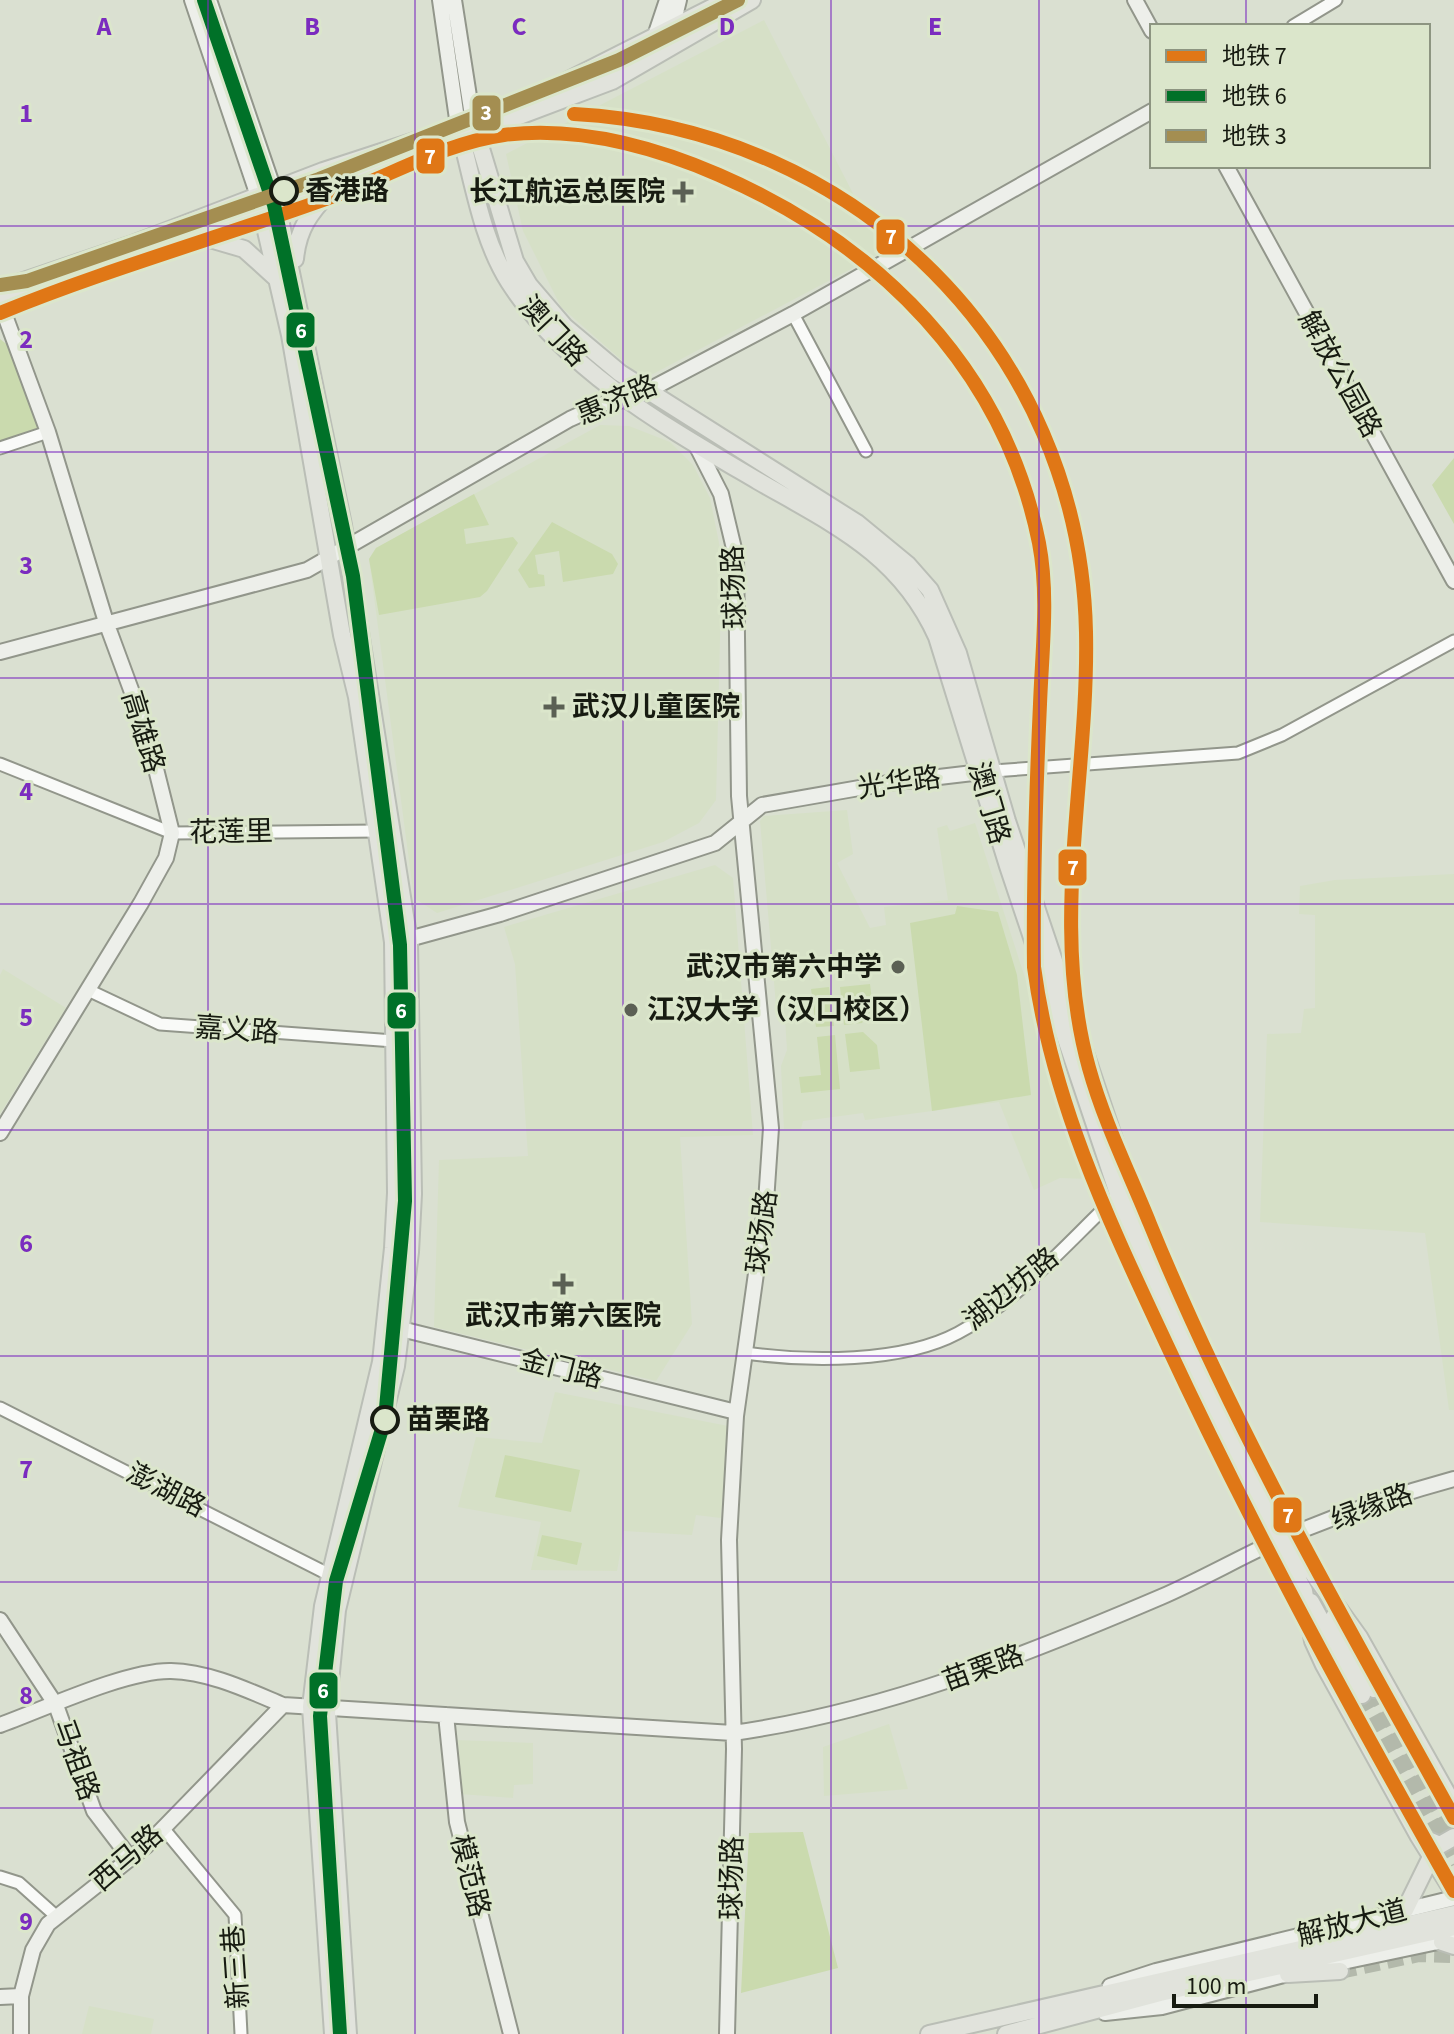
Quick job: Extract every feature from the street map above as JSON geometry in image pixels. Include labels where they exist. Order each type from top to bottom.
[{"type":"main road","points":[[0,304],[202,236],[468,131],[727,0]]},
{"type":"main road","points":[[0,289],[266,193],[468,131],[612,81],[752,0]]},
{"type":"main road","name":"澳门路","points":[[468,131],[506,238],[529,285],[545,307],[594,353],[646,390],[857,523],[908,565],[930,590],[945,619],[986,772],[1137,1258],[1173,1339],[1284,1538],[1359,1637],[1454,1806]]},
{"type":"main road","name":"澳门路","points":[[468,131],[480,210],[508,279],[566,349],[630,400],[829,521],[900,576],[922,603],[1007,821],[1160,1276],[1284,1538],[1304,1591],[1313,1641],[1324,1665],[1454,1895]]},
{"type":"main road","points":[[294,277],[300,230],[306,217],[335,186]]},
{"type":"main road","points":[[266,193],[294,277],[347,550],[401,942],[413,1194],[410,1252],[330,1575],[319,1707],[333,2034]]},
{"type":"main road","points":[[271,210],[276,279],[401,942],[394,1041],[396,1193],[393,1327],[396,1366],[337,1610],[319,1707],[348,2034]]},
{"type":"main road","points":[[202,236],[244,249],[266,265],[276,279]]},
{"type":"main road","points":[[1304,1591],[1368,1692],[1310,1569]]},
{"type":"main road","points":[[1418,1835],[1440,1845],[1454,1837]]},
{"type":"main road","points":[[1405,1910],[1431,1857]]},
{"type":"main road","name":"解放大道","points":[[1159,1987],[1454,1914]]},
{"type":"main road","name":"解放大道","points":[[929,2034],[1454,1927]]},
{"type":"main road","points":[[1288,1974],[1340,1971]]},
{"type":"main road","name":"解放大道","points":[[1006,2034],[1065,2008]]},
{"type":"street","points":[[192,0],[266,193]]},
{"type":"street","points":[[209,0],[266,193]]},
{"type":"street","points":[[440,0],[468,131]]},
{"type":"street","points":[[454,0],[468,131]]},
{"type":"street","points":[[655,36],[667,0]]},
{"type":"street","points":[[667,49],[679,0]]},
{"type":"street","points":[[1135,0],[1150,27]]},
{"type":"street","points":[[1296,24],[1336,0]]},
{"type":"street","name":"惠济路","points":[[0,652],[307,570],[347,550],[570,419],[610,401],[630,400],[793,314],[1150,112]]},
{"type":"street","name":"解放公园路","points":[[1227,168],[1454,581]]},
{"type":"street","name":"高雄路","points":[[0,304],[48,432],[106,622],[147,733],[172,833]]},
{"type":"street","points":[[793,314],[866,451]]},
{"type":"street","points":[[0,448],[48,432]]},
{"type":"street","name":"球场路","points":[[692,440],[721,494],[736,557],[735,695],[741,824],[747,853],[771,1128],[766,1202],[736,1412],[729,1540],[733,1733],[727,2034]]},
{"type":"street","name":"光华路","points":[[401,942],[715,843],[762,805],[888,783],[986,772],[1238,753],[1282,735],[1454,641]]},
{"type":"street","name":"花莲里","points":[[0,764],[172,833],[378,831]]},
{"type":"street","points":[[0,1133],[166,858],[172,833]]},
{"type":"street","name":"嘉义路","points":[[88,990],[160,1024],[394,1041]]},
{"type":"street","name":"湖边坊路","points":[[746,1353],[790,1359],[852,1356],[918,1349],[958,1333],[1018,1287],[1117,1196]]},
{"type":"street","name":"金门路","points":[[393,1327],[736,1412]]},
{"type":"street","name":"澎湖路","points":[[0,1408],[330,1575]]},
{"type":"street","name":"绿缘路","points":[[1284,1538],[1454,1479]]},
{"type":"street","points":[[1437,1484],[1454,1493]]},
{"type":"street","name":"苗栗路","points":[[0,1725],[141,1675],[170,1671],[216,1678],[283,1705],[733,1733],[787,1725],[904,1697],[1163,1596],[1284,1538]]},
{"type":"street","name":"马祖路","points":[[0,1620],[56,1705],[94,1811],[130,1858]]},
{"type":"street","name":"西马路","points":[[21,2034],[21,1996],[33,1950],[48,1924],[163,1828],[283,1705]]},
{"type":"street","name":"模范路","points":[[446,1715],[457,1822],[511,2034]]},
{"type":"street","name":"新三巷","points":[[163,1828],[235,1915],[241,2034]]},
{"type":"street","points":[[0,1877],[19,1883],[57,1917]]},
{"type":"street","name":"解放大道","points":[[1065,2008],[1156,1971],[1405,1910],[1454,1895]]},
{"type":"street","name":"解放大道","points":[[1065,2008],[1162,2007],[1288,1974],[1450,1942]]},
{"type":"street","points":[[0,1997],[21,1996]]},
{"type":"shaded area","name":"长江航运总医院","points":[[764,20],[883,252],[653,374],[634,371],[561,307],[523,231],[506,154]]},
{"type":"shaded area","name":"武汉儿童医院","points":[[600,425],[629,426],[670,442],[693,465],[710,498],[722,558],[716,800],[699,823],[663,842],[437,913],[414,898],[369,559],[376,548]]},
{"type":"shaded area","name":"武汉市第六中学","points":[[847,810],[853,854],[837,863],[870,928],[886,925],[884,907],[948,900],[937,828],[947,825],[950,831],[975,823],[1090,1179],[1060,1178],[1034,1190],[999,1102],[865,1120],[863,1113],[803,1121],[801,1129],[784,1129],[781,1066],[787,1050],[785,1018],[776,1005],[760,821],[764,816]]},
{"type":"shaded area","name":"江汉大学（汉口校区）","points":[[715,865],[733,878],[753,1135],[680,1137],[692,1324],[656,1381],[434,1327],[439,1160],[528,1156],[515,964],[504,927]]},
{"type":"shaded area","points":[[1454,874],[1454,1410],[1449,1410],[1425,1233],[1260,1222],[1267,1034],[1301,1033],[1304,1009],[1315,1008],[1315,915],[1299,914],[1300,886],[1335,880]]},
{"type":"shaded area","points":[[3,969],[66,1008],[0,1114],[0,975]]},
{"type":"shaded area","points":[[555,1392],[728,1426],[721,1518],[696,1515],[692,1535],[624,1531],[617,1571],[531,1570],[541,1522],[458,1507],[476,1437],[542,1443]]},
{"type":"shaded area","points":[[889,1724],[908,1789],[824,1796],[823,1747]]},
{"type":"shaded area","points":[[455,1740],[533,1743],[533,1784],[514,1785],[513,1798],[460,1794]]},
{"type":"shaded area","points":[[89,2006],[154,2019],[151,2034],[82,2034]]},
{"type":"green space","points":[[0,339],[9,346],[40,427],[0,444]]},
{"type":"green space","points":[[1454,458],[1454,524],[1432,485]]},
{"type":"green space","points":[[474,494],[489,525],[464,529],[466,544],[513,537],[518,543],[487,591],[480,597],[379,615],[369,559],[376,548]]},
{"type":"green space","points":[[552,522],[612,554],[618,564],[613,574],[563,582],[559,551],[535,555],[538,574],[544,575],[545,586],[529,588],[518,570]]},
{"type":"green space","points":[[957,906],[998,912],[1017,975],[1031,1095],[932,1111],[910,923],[955,914]]},
{"type":"green space","points":[[870,984],[873,1008],[862,1023],[844,1025],[840,987]]},
{"type":"green space","points":[[829,987],[834,1026],[816,1027],[811,989]]},
{"type":"green space","points":[[863,1032],[877,1045],[880,1069],[850,1072],[845,1034]]},
{"type":"green space","points":[[835,1035],[840,1089],[801,1093],[799,1077],[821,1075],[817,1037]]},
{"type":"green space","points":[[505,1455],[580,1470],[571,1512],[495,1497]]},
{"type":"green space","points":[[542,1535],[582,1543],[577,1565],[537,1556]]},
{"type":"green space","points":[[803,1832],[838,1968],[741,1993],[749,1833]]},
{"type":"tunnel","points":[[1374,1689],[1454,1837]]},
{"type":"tunnel","points":[[1362,1695],[1454,1865]]},
{"type":"tunnel","points":[[1340,1971],[1419,1954],[1454,1955]]},
{"type":"metro line","name":"6","points":[[204,0],[274,205],[353,576],[400,945],[405,1201],[385,1419],[336,1581],[320,1716],[340,2034]]},
{"type":"metro line","name":"3","points":[[0,285],[27,281],[319,179],[619,60],[738,0]]},
{"type":"metro line","name":"7","points":[[574,114],[676,129],[772,161],[858,209],[933,272],[995,347],[1043,433],[1074,529],[1086,632],[1071,905],[1072,960],[1078,1014],[1089,1068],[1117,1147],[1218,1376],[1332,1599],[1454,1818]]},
{"type":"metro line","name":"7","points":[[0,313],[83,281],[337,195],[461,145],[504,135],[559,133],[614,141],[667,155],[719,175],[777,203],[831,237],[881,276],[926,319],[964,368],[997,421],[1022,480],[1039,543],[1044,583],[1044,623],[1035,836],[1034,967],[1054,1066],[1069,1113],[1085,1160],[1124,1252],[1233,1482],[1341,1688],[1454,1891]]},
{"type":"place","name":"香港路","points":[[284,191]]},
{"type":"place","name":"长江航运总医院","points":[[683,192]]},
{"type":"place","name":"武汉儿童医院","points":[[554,707]]},
{"type":"place","name":"武汉市第六中学","points":[[898,967]]},
{"type":"place","name":"江汉大学（汉口校区）","points":[[631,1010]]},
{"type":"place","name":"武汉市第六医院","points":[[563,1284]]},
{"type":"place","name":"苗栗路","points":[[385,1420]]}]
